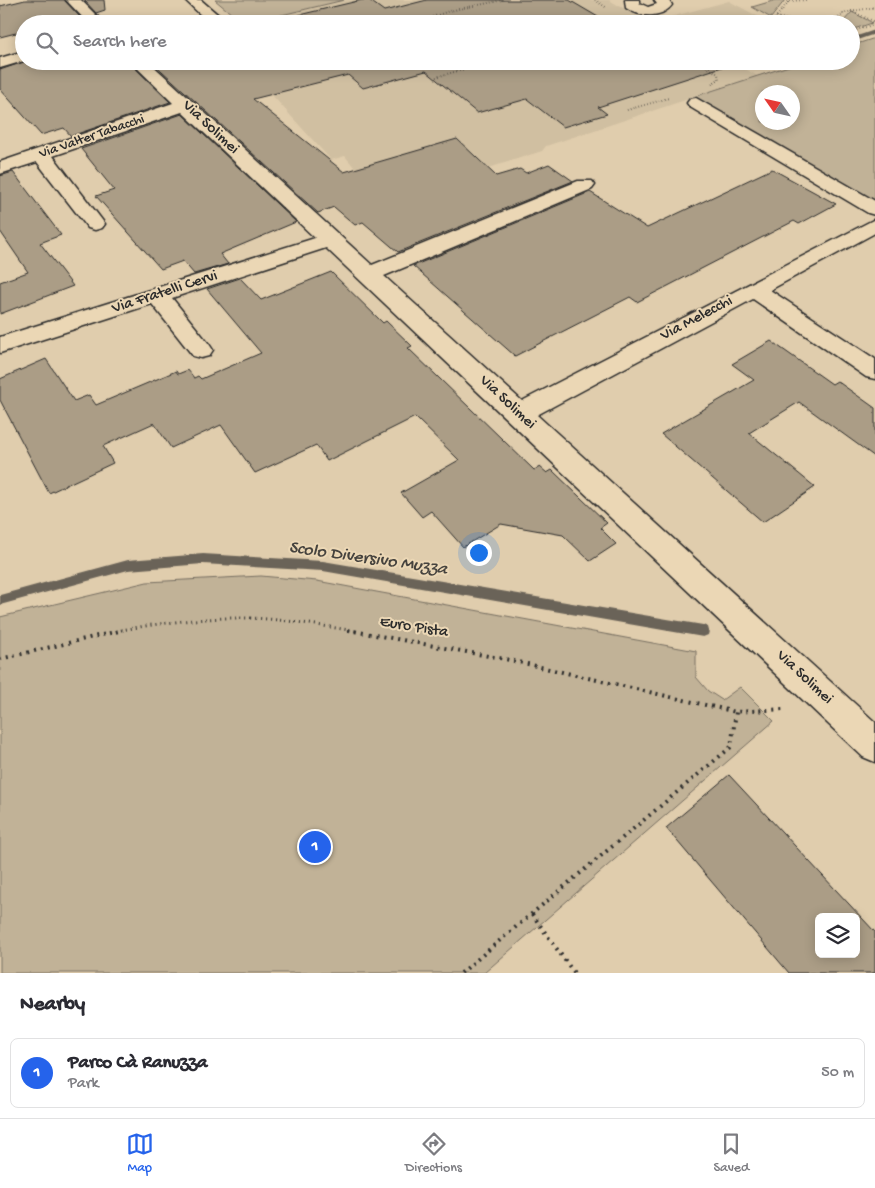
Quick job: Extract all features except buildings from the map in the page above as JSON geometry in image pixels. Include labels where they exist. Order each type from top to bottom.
[{"type":"street","points":[[73,0],[89,15]]},
{"type":"street","points":[[192,0],[210,15]]},
{"type":"street","points":[[632,0],[631,5],[634,7],[653,11],[663,8],[665,5],[661,0]]},
{"type":"street","points":[[0,63],[15,59]]},
{"type":"street","name":"Via Solimei","points":[[148,70],[875,745]]},
{"type":"street","points":[[696,102],[875,209]]},
{"type":"street","name":"Via Valter Tabacchi","points":[[0,168],[185,105]]},
{"type":"street","points":[[42,154],[95,224]]},
{"type":"street","points":[[368,274],[585,185]]},
{"type":"street","name":"Via Melecchi","points":[[519,414],[875,225]]},
{"type":"street","name":"Via Fratelli Cervi","points":[[0,345],[331,240]]},
{"type":"street","points":[[753,289],[875,371]]},
{"type":"street","points":[[157,295],[201,350]]},
{"type":"path","points":[[438,15],[503,0]]},
{"type":"path","points":[[778,15],[789,0],[800,2],[806,0]]},
{"type":"path","points":[[842,15],[851,11],[875,7]]},
{"type":"path","points":[[851,11],[859,15]]},
{"type":"path","points":[[860,16],[875,23]]},
{"type":"path","points":[[860,29],[875,23]]},
{"type":"path","points":[[436,77],[461,70]]},
{"type":"path","name":"Euro Pista","points":[[0,659],[98,634],[169,623],[229,618],[276,619],[455,648],[736,712],[780,710],[797,704],[816,690]]},
{"type":"path","points":[[461,973],[731,747],[736,712]]},
{"type":"path","points":[[532,914],[574,973]]},
{"type":"shaded area","points":[[215,0],[344,0],[282,15],[233,15]]},
{"type":"shaded area","points":[[344,0],[609,0],[635,15],[284,15]]},
{"type":"shaded area","points":[[776,0],[785,0],[773,15],[766,15],[752,7]]},
{"type":"shaded area","points":[[729,1],[755,15],[678,15]]},
{"type":"shaded area","points":[[860,16],[871,22],[860,27]]},
{"type":"shaded area","points":[[875,38],[875,201],[869,201],[693,97],[776,70],[860,70],[860,43]]},
{"type":"shaded area","points":[[249,70],[747,70],[758,76],[546,146],[542,151],[383,202],[345,156],[331,160]]},
{"type":"shaded area","points":[[261,576],[317,581],[696,651],[696,677],[708,691],[722,700],[740,687],[774,721],[484,973],[0,973],[0,617],[147,582]]},
{"type":"waterway","points":[[860,37],[875,32]]},
{"type":"waterway","name":"Scolo Diversivo Muzza","points":[[0,600],[128,565],[203,559],[323,566],[703,631]]},
{"type":"place","name":"Parco Cà Ranuzza","points":[[315,847]]}]
